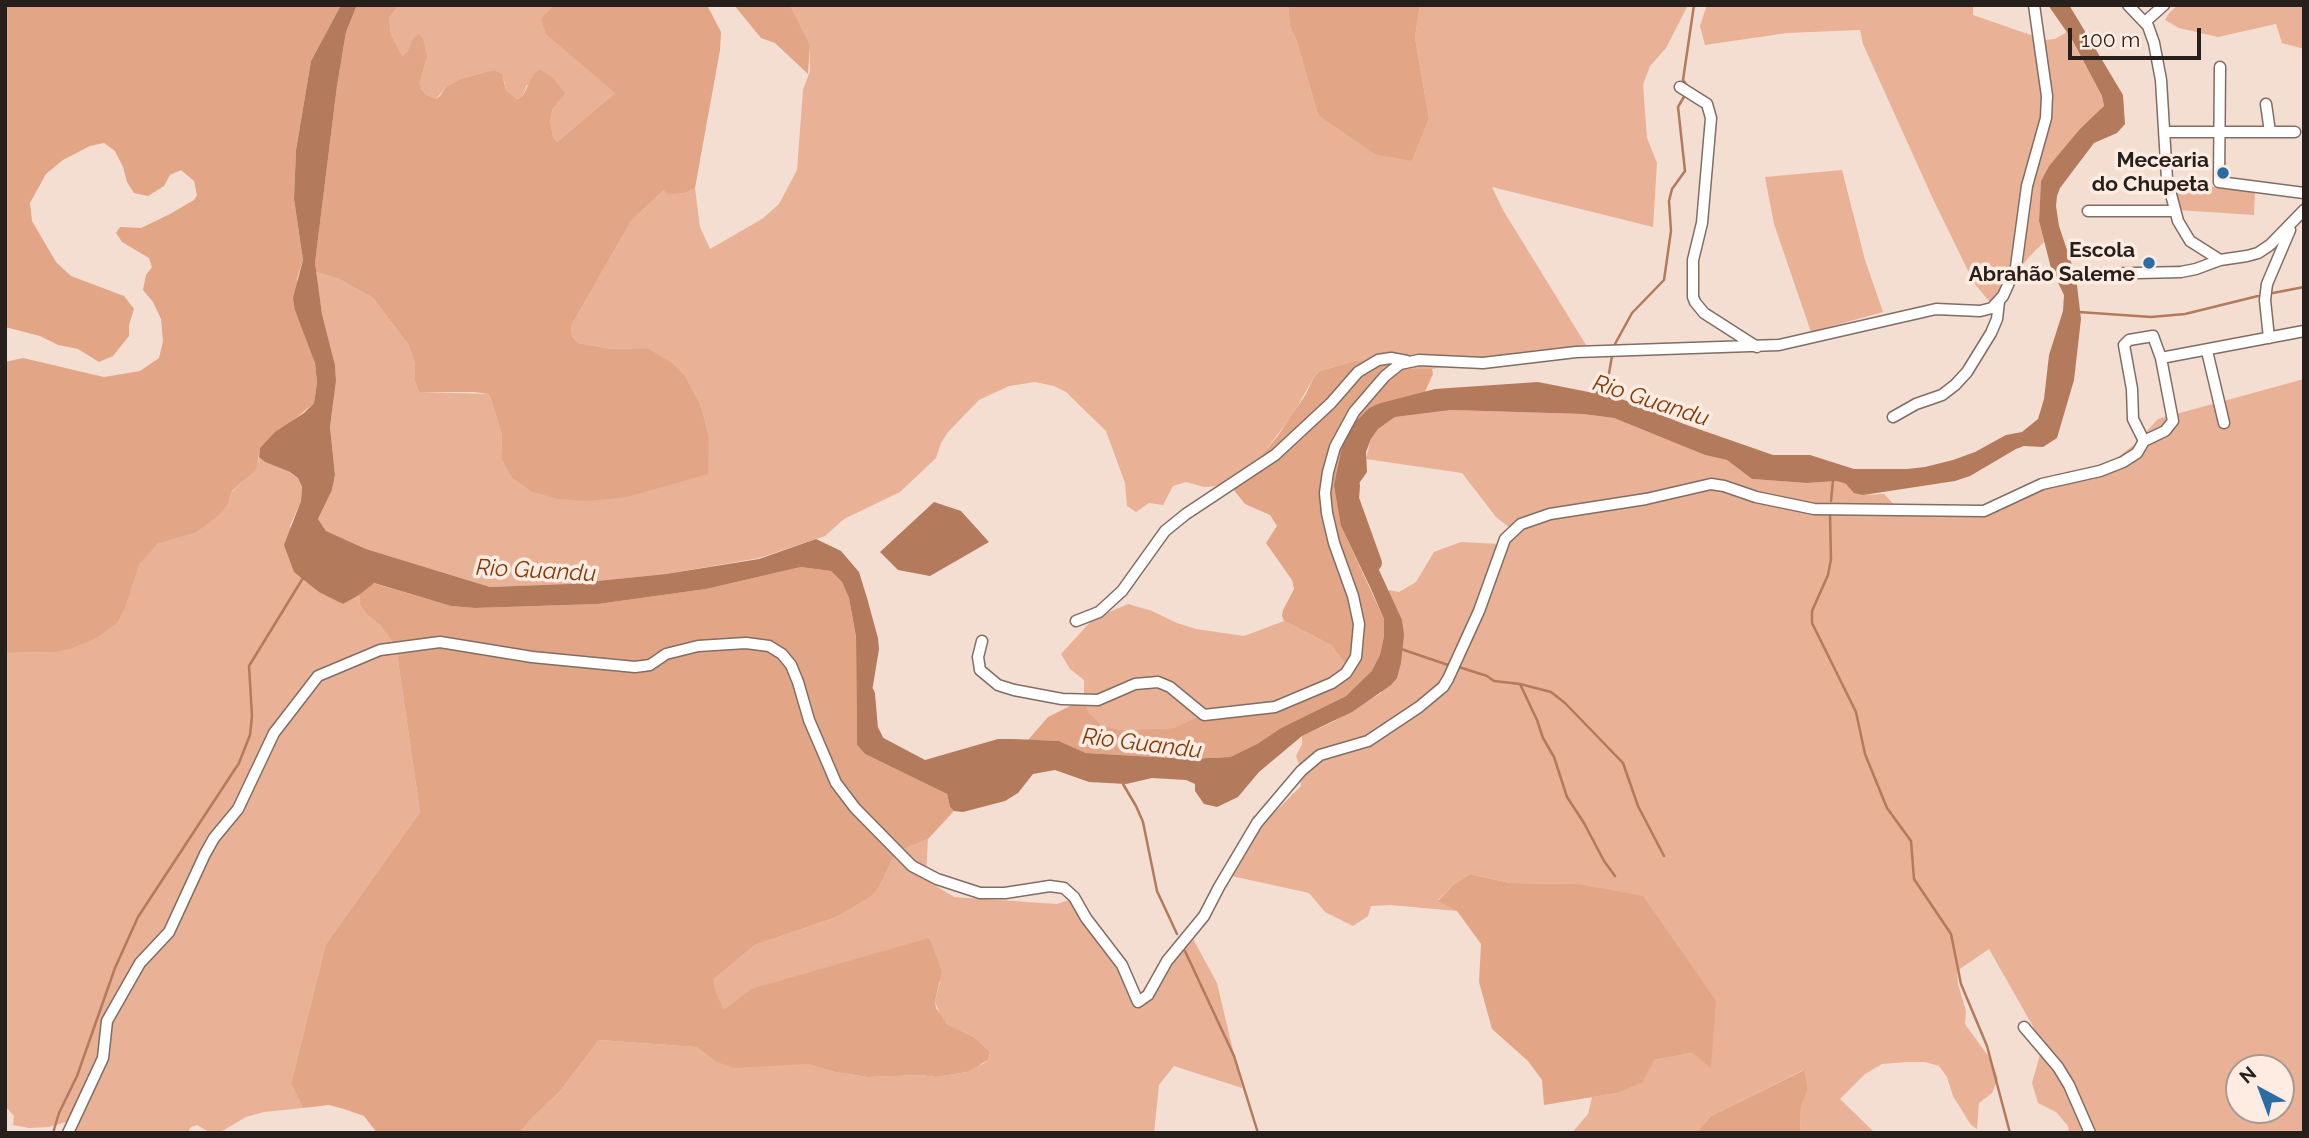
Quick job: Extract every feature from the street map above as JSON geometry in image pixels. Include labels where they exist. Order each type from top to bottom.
[{"type":"street","points":[[1893,417],[1916,404],[1941,395],[1955,386],[1967,372],[1991,333],[1997,319],[1999,302],[2011,279],[2018,258],[2027,186],[2046,118],[2045,75],[2034,5]]},
{"type":"street","points":[[2128,5],[2151,32],[2160,70],[2167,178],[2175,211],[2190,241],[2220,260]]},
{"type":"street","points":[[2145,22],[2164,5]]},
{"type":"street","points":[[2220,67],[2219,182],[2304,193]]},
{"type":"street","points":[[1680,87],[1707,104],[1711,118],[1704,212],[1693,260],[1693,297],[1704,313],[1757,347]]},
{"type":"street","points":[[2266,104],[2270,132]]},
{"type":"street","points":[[2165,132],[2295,132]]},
{"type":"street","points":[[2094,274],[2181,272],[2196,270],[2220,260],[2258,253],[2282,236],[2304,210]]},
{"type":"street","points":[[2088,211],[2175,211]]},
{"type":"street","points":[[2269,338],[2265,300],[2267,284],[2294,221]]},
{"type":"street","points":[[1076,621],[1099,612],[1122,591],[1165,531],[1275,455],[1331,403],[1358,372],[1378,360],[1391,358],[1406,361],[1483,363],[1576,352],[1757,347],[1798,342],[1936,309],[1988,309],[1999,302]]},
{"type":"street","points":[[2161,358],[2304,331]]},
{"type":"street","points":[[68,1133],[103,1058],[107,1021],[140,963],[169,932],[205,854],[214,838],[238,809],[274,733],[318,676],[380,650],[440,642],[532,657],[635,667],[650,665],[666,654],[698,646],[746,643],[769,646],[782,654],[791,665],[809,720],[836,783],[855,808],[912,866],[937,880],[980,893],[1005,893],[1050,886],[1064,888],[1074,897],[1086,918],[1122,965],[1138,1002],[1148,995],[1167,961],[1205,916],[1257,823],[1301,771],[1320,755],[1368,741],[1419,707],[1443,687],[1479,611],[1505,539],[1521,524],[1550,514],[1646,499],[1711,484],[1814,509],[1979,512],[2004,504],[2042,484],[2100,471],[2131,457],[2140,450],[2144,440],[2165,431],[2173,421],[2154,336],[2129,340],[2124,344],[2132,389],[2133,419],[2144,440]]},
{"type":"street","points":[[2207,351],[2224,423]]},
{"type":"street","points":[[982,641],[978,657],[980,670],[1003,688],[1062,699],[1098,699],[1135,684],[1157,682],[1167,685],[1194,709],[1210,716],[1275,707],[1341,677],[1356,657],[1359,624],[1327,513],[1325,493],[1328,472],[1335,447],[1354,412],[1385,376],[1406,361]]},
{"type":"street","points":[[2024,1027],[2058,1067],[2090,1133]]},
{"type":"shaded area","points":[[6,5],[341,5],[311,61],[296,150],[294,199],[303,260],[297,279],[315,363],[317,382],[314,403],[260,448],[256,470],[232,491],[228,504],[219,515],[195,533],[158,544],[139,564],[127,603],[117,623],[96,638],[70,649],[53,652],[5,653],[5,362],[23,358],[104,377],[140,371],[159,358],[163,341],[161,319],[153,302],[143,290],[146,275],[152,267],[149,258],[122,242],[116,233],[120,227],[141,228],[194,200],[197,195],[194,181],[181,170],[170,175],[164,186],[148,196],[134,193],[115,151],[104,143],[90,146],[63,160],[46,174],[30,203],[32,221],[56,262],[71,276],[124,296],[134,309],[129,336],[113,356],[99,362],[78,349],[5,327]]},
{"type":"shaded area","points":[[341,5],[357,5],[346,32],[337,86],[315,263],[336,381],[330,427],[335,475],[332,490],[318,519],[326,531],[366,549],[490,587],[568,584],[666,574],[759,559],[816,539],[841,551],[859,572],[867,598],[879,649],[869,710],[869,722],[874,733],[925,760],[998,739],[1059,741],[1086,753],[1189,759],[1230,757],[1346,696],[1372,671],[1380,655],[1384,619],[1341,526],[1334,485],[1344,438],[1352,425],[1369,408],[1381,403],[1435,389],[1538,382],[1619,398],[1773,455],[1810,455],[1854,469],[1925,467],[1953,460],[1975,452],[2006,435],[2022,432],[2038,419],[2044,399],[2049,355],[2063,311],[2064,295],[2051,268],[2039,221],[2041,181],[2049,166],[2080,129],[2104,106],[2102,96],[2071,38],[2048,5],[2069,5],[2123,95],[2125,124],[2117,133],[2094,143],[2060,188],[2057,196],[2059,226],[2076,277],[2081,319],[2074,380],[2057,438],[2043,447],[2024,446],[2016,449],[1970,476],[1955,481],[1863,495],[1854,493],[1846,484],[1837,481],[1807,483],[1752,479],[1727,460],[1705,455],[1614,418],[1583,414],[1451,410],[1395,417],[1378,429],[1371,439],[1366,452],[1367,472],[1355,489],[1353,499],[1356,520],[1402,620],[1404,635],[1401,663],[1397,678],[1391,685],[1352,712],[1302,736],[1259,772],[1238,797],[1217,807],[1204,804],[1195,791],[1195,784],[1186,780],[1152,778],[1126,784],[1089,782],[1055,770],[1033,774],[1018,793],[1005,801],[963,812],[954,811],[950,807],[947,794],[865,754],[857,745],[856,637],[849,598],[842,582],[831,571],[801,567],[706,589],[598,604],[475,608],[451,606],[374,583],[343,604],[319,592],[294,572],[284,545],[301,501],[302,487],[298,478],[290,472],[259,457],[260,448],[275,432],[314,403],[317,382],[315,363],[293,298],[303,260],[294,199],[296,150],[311,61]]},
{"type":"shaded area","points":[[357,5],[399,5],[389,18],[391,34],[402,56],[408,51],[414,38],[419,34],[423,39],[427,57],[420,83],[427,95],[436,99],[446,87],[460,79],[493,70],[502,74],[506,90],[517,99],[522,97],[534,74],[540,70],[552,77],[565,93],[553,108],[550,120],[553,137],[557,142],[615,93],[546,34],[541,19],[554,5],[707,5],[721,32],[720,50],[695,188],[685,193],[669,195],[664,190],[631,221],[571,326],[572,336],[578,343],[611,349],[647,348],[672,363],[686,377],[701,406],[709,436],[708,474],[627,497],[588,501],[558,499],[530,491],[512,478],[501,459],[502,435],[489,394],[419,392],[415,382],[415,364],[408,344],[373,298],[339,279],[316,272],[337,86],[346,32]]},
{"type":"shaded area","points":[[399,5],[554,5],[548,14],[584,65],[615,93],[557,142],[553,137],[550,120],[553,108],[527,85],[522,97],[517,99],[506,90],[504,80],[493,70],[460,79],[446,87],[436,99],[422,90],[420,83],[427,57],[408,51],[402,56],[391,34],[389,18]]},
{"type":"shaded area","points":[[734,5],[790,5],[810,45],[808,74],[775,43],[761,38]]},
{"type":"shaded area","points":[[790,5],[1288,5],[1290,26],[1318,115],[1412,161],[1429,119],[1415,37],[1420,5],[1688,5],[1666,48],[1650,66],[1643,85],[1647,138],[1657,163],[1653,227],[1492,187],[1503,210],[1586,345],[1540,356],[1479,360],[1432,369],[1411,369],[1390,362],[1351,362],[1320,371],[1293,414],[1256,463],[1219,486],[1204,487],[1186,482],[1173,486],[1163,505],[1149,503],[1136,512],[1127,506],[1125,483],[1106,431],[1066,392],[1035,382],[1009,386],[979,400],[948,432],[936,458],[900,492],[844,519],[825,536],[759,558],[666,574],[568,584],[490,587],[366,549],[326,531],[318,519],[332,490],[335,475],[330,427],[336,381],[316,272],[339,279],[373,298],[408,344],[415,364],[415,382],[419,392],[489,394],[502,435],[501,459],[512,478],[530,491],[708,451],[709,436],[701,406],[686,377],[647,348],[611,349],[578,343],[572,336],[571,326],[631,221],[665,189],[669,195],[685,193],[695,188],[700,227],[710,249],[762,219],[779,204],[797,170],[803,90],[810,71],[810,45]]},
{"type":"shaded area","points":[[1288,5],[1420,5],[1415,37],[1429,119],[1412,161],[1375,154],[1318,115],[1290,26]]},
{"type":"shaded area","points":[[1707,5],[1973,5],[1973,15],[2045,40],[2055,39],[2067,32],[2102,96],[2104,106],[2049,166],[2041,181],[2039,221],[2044,242],[2017,273],[1999,313],[1974,283],[1863,44],[1860,30],[1787,33],[1705,45],[1700,26]]},
{"type":"shaded area","points":[[2178,5],[2304,5],[2304,49],[2282,43],[2276,24],[2218,37],[2179,28],[2165,20]]},
{"type":"shaded area","points":[[1842,170],[1865,260],[1883,312],[1811,332],[1774,224],[1765,177]]},
{"type":"shaded area","points":[[2173,183],[2255,191],[2254,215],[2178,210]]},
{"type":"shaded area","points":[[1387,358],[1395,365],[1411,369],[1432,369],[1433,374],[1425,392],[1369,408],[1352,425],[1341,526],[1384,619],[1380,655],[1373,671],[1346,696],[1230,757],[1189,759],[1086,753],[1059,741],[1028,740],[1048,717],[1084,699],[1089,713],[1102,725],[1120,730],[1174,728],[1195,718],[1231,710],[1269,707],[1339,673],[1346,665],[1331,645],[1284,621],[1283,610],[1294,589],[1292,580],[1266,543],[1277,526],[1270,515],[1245,504],[1233,489],[1277,437],[1320,371],[1351,362]]},
{"type":"shaded area","points":[[2304,379],[2304,1133],[2069,1133],[2068,1126],[2056,1112],[2038,1103],[2032,1083],[2043,1044],[1989,949],[1957,971],[1966,1011],[1965,1024],[1991,1060],[1998,1078],[1992,1093],[1979,1103],[1977,1129],[1971,1125],[1953,1096],[1947,1077],[1939,1066],[1925,1062],[1907,1062],[1882,1064],[1865,1074],[1840,1099],[1875,1133],[1800,1133],[1801,1104],[1808,1090],[1803,1070],[1711,1116],[1696,1133],[1572,1133],[1588,1114],[1592,1097],[1617,1093],[1654,1060],[1692,1053],[1711,1067],[1578,884],[1510,883],[1470,874],[1453,885],[1438,900],[1457,911],[1390,905],[1371,906],[1368,916],[1353,926],[1325,912],[1309,893],[1227,875],[1253,816],[1275,812],[1301,786],[1296,756],[1302,744],[1302,736],[1333,722],[1381,693],[1389,590],[1399,592],[1416,582],[1434,552],[1461,542],[1499,544],[1510,528],[1496,517],[1462,473],[1366,459],[1371,439],[1378,429],[1395,417],[1451,410],[1583,414],[1614,418],[1705,455],[1727,460],[1752,479],[1807,483],[1837,481],[1863,495],[1884,494],[1900,511],[1986,512],[2034,489],[2089,472],[2114,460],[2134,445],[2158,419]]},
{"type":"shaded area","points":[[259,457],[298,478],[302,487],[301,501],[290,526],[342,604],[359,595],[360,605],[367,615],[380,625],[396,647],[420,812],[326,944],[291,1084],[303,1108],[264,1112],[246,1117],[219,1133],[209,1132],[197,1125],[191,1127],[187,1133],[74,1133],[75,1123],[29,1128],[13,1125],[14,1116],[5,1106],[5,653],[53,652],[127,603],[138,564],[158,544],[195,533],[228,504],[232,492],[255,470]]},
{"type":"shaded area","points":[[934,502],[961,511],[989,542],[930,576],[898,570],[880,552]]},
{"type":"shaded area","points":[[801,567],[831,571],[842,582],[849,598],[856,638],[857,745],[865,754],[947,794],[950,807],[954,811],[928,839],[896,852],[880,885],[871,896],[834,918],[755,945],[714,979],[715,989],[724,1010],[751,989],[929,938],[942,971],[935,1001],[936,1008],[947,1024],[974,1037],[986,1048],[990,1053],[988,1060],[967,1072],[936,1077],[868,1077],[807,1064],[733,1068],[715,1061],[696,1047],[599,1040],[560,1091],[520,1133],[377,1133],[364,1116],[344,1109],[329,1105],[303,1108],[291,1084],[326,944],[420,812],[396,647],[380,625],[367,615],[360,605],[359,595],[373,583],[451,606],[475,608],[598,604],[706,589]]},
{"type":"shaded area","points":[[1128,604],[1196,629],[1244,636],[1284,621],[1331,645],[1346,665],[1339,673],[1317,685],[1269,707],[1231,710],[1195,718],[1175,728],[1120,730],[1102,725],[1089,713],[1084,699],[1084,680],[1070,669],[1061,654],[1093,619]]},
{"type":"shaded area","points":[[928,839],[926,875],[931,883],[954,897],[1057,904],[1077,897],[1140,994],[1169,952],[1192,937],[1217,983],[1242,1088],[1174,1066],[1159,1085],[1154,1133],[520,1133],[560,1091],[599,1040],[696,1047],[715,1061],[807,1064],[868,1077],[936,1077],[967,1072],[974,1066],[983,1064],[990,1054],[986,1048],[974,1037],[947,1024],[941,1018],[935,1001],[940,982],[751,989],[724,1011],[715,989],[714,979],[755,945],[834,918],[880,885],[896,852]]},
{"type":"shaded area","points":[[1470,874],[1510,883],[1578,884],[1643,896],[1716,1001],[1711,1068],[1692,1053],[1654,1060],[1643,1082],[1617,1093],[1544,1105],[1542,1080],[1528,1061],[1492,1029],[1479,982],[1481,944],[1457,911],[1438,901],[1453,885]]},
{"type":"shaded area","points":[[1804,1070],[1808,1090],[1801,1105],[1800,1133],[1696,1133],[1711,1116]]},
{"type":"waterway","points":[[1688,87],[1683,80],[1694,5]]},
{"type":"waterway","points":[[1615,344],[1632,313],[1664,280],[1671,231],[1669,201],[1672,189],[1685,171],[1678,107],[1685,95]]},
{"type":"waterway","points":[[2273,293],[2304,287]]},
{"type":"waterway","points":[[2079,312],[2151,317],[2185,314],[2258,296]]},
{"type":"waterway","points":[[1594,396],[1608,379],[1612,356]]},
{"type":"waterway","points":[[1831,501],[1833,480]]},
{"type":"waterway","name":"Rio Guandu","points":[[1352,485],[1351,499],[1374,563]]},
{"type":"waterway","points":[[1830,515],[1831,559],[1828,575],[1812,611],[1812,623],[1856,712],[1865,754],[1887,808],[1911,841],[1914,879],[1951,934],[1961,984],[1987,1046],[2010,1133]]},
{"type":"waterway","points":[[53,1133],[59,1113],[77,1076],[115,968],[138,917],[239,763],[250,735],[252,716],[249,666],[303,578]]},
{"type":"waterway","points":[[1401,649],[1451,666]]},
{"type":"waterway","points":[[1459,667],[1494,681],[1551,692],[1565,703],[1623,763],[1638,806],[1664,856]]},
{"type":"waterway","points":[[1520,684],[1554,757],[1567,797],[1615,876]]},
{"type":"waterway","name":"Rio Guandu","points":[[867,694],[870,729],[877,743]]},
{"type":"waterway","points":[[1123,784],[1143,822],[1157,891],[1177,934]]},
{"type":"waterway","points":[[1185,951],[1234,1056],[1258,1133]]},
{"type":"place","name":"Mecearia do Chupeta","points":[[2223,173]]},
{"type":"place","name":"Escola Abrahão Saleme","points":[[2149,263]]}]
